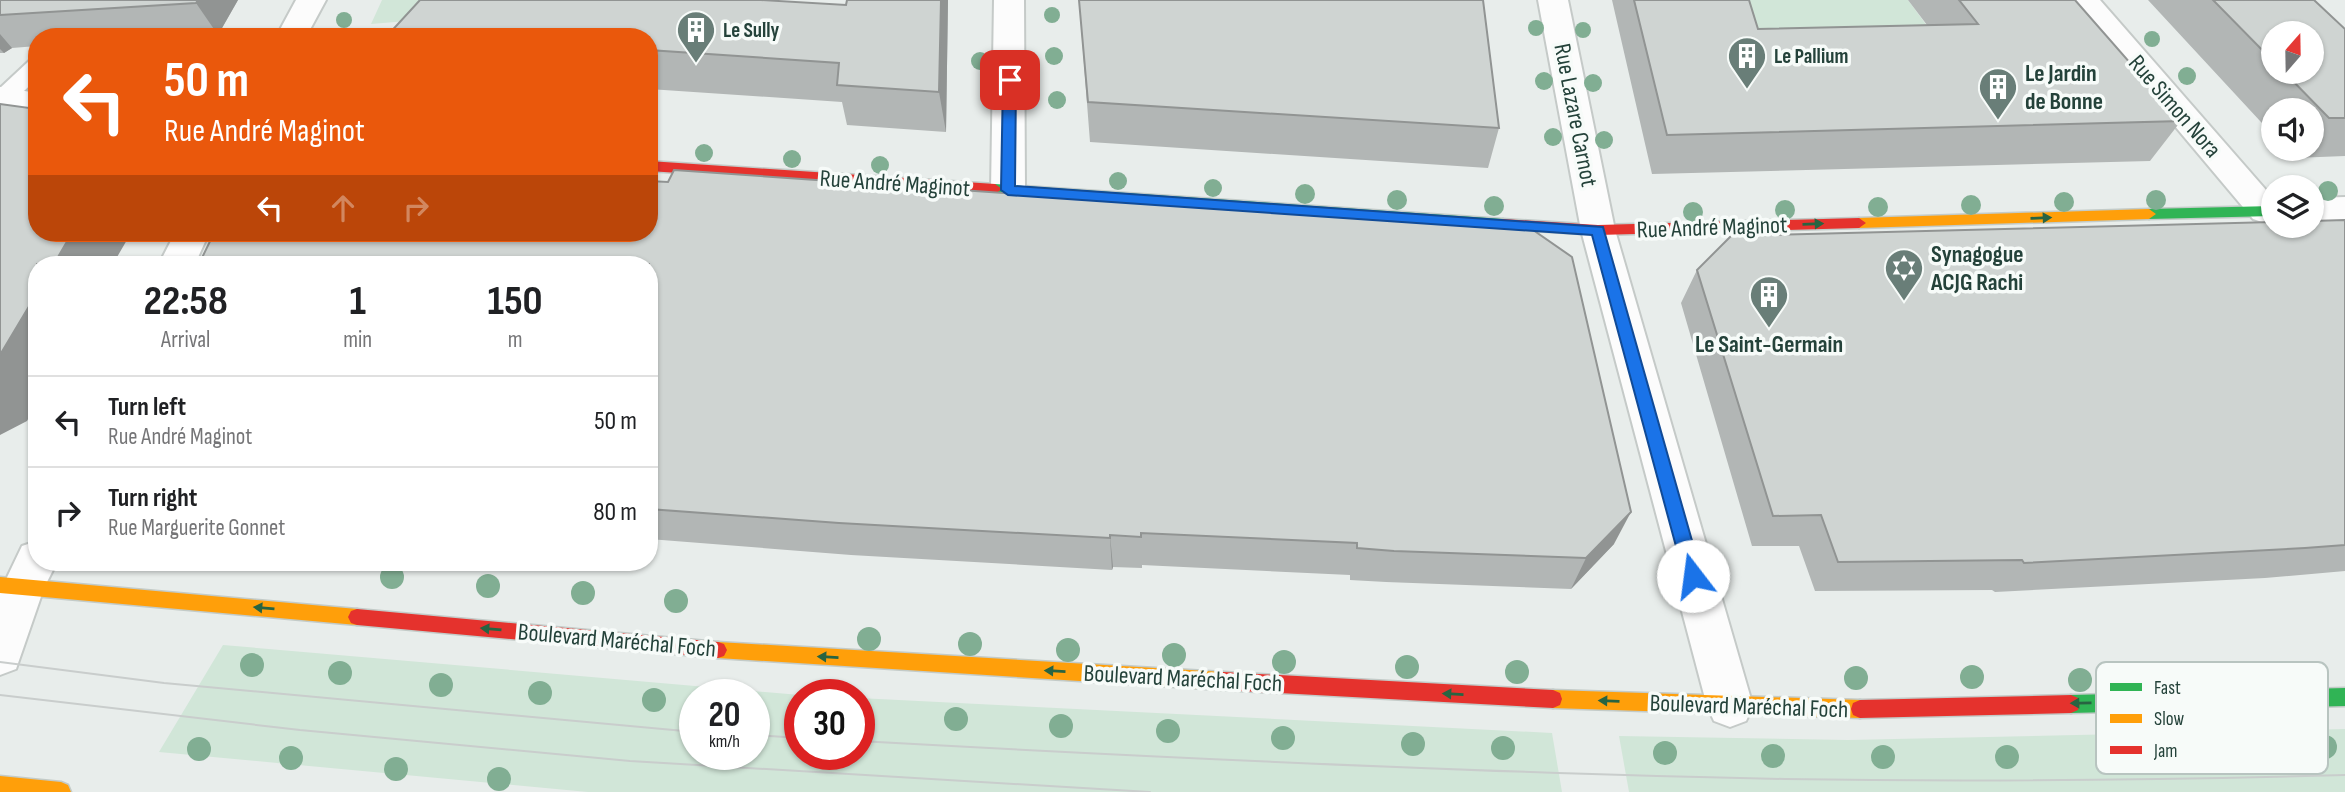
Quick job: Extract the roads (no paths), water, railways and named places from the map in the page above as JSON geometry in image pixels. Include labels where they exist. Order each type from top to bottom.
[{"type":"main road","name":"Rue André Maginot","points":[[658,167],[1598,230],[2261,211]]},
{"type":"main road","name":"Boulevard Maréchal Foch","points":[[20,577],[754,653],[1521,698],[1730,706],[1863,709],[2096,703]]},
{"type":"main road","points":[[0,785],[61,792]]},
{"type":"street","points":[[296,28],[311,0]]},
{"type":"street","points":[[1008,190],[1009,0]]},
{"type":"street","name":"Rue Lazare Carnot","points":[[1553,0],[1598,230],[1730,706]]},
{"type":"street","name":"Rue Simon Nora","points":[[2084,0],[2261,202]]},
{"type":"street","points":[[2,97],[28,101]]},
{"type":"street","points":[[2324,210],[2345,209]]},
{"type":"street","name":"Boulevard Maréchal Foch","points":[[0,655],[20,577]]},
{"type":"lane","points":[[2,97],[28,74]]},
{"type":"tram line","points":[[0,662],[164,683],[679,731]]},
{"type":"tram line","points":[[0,695],[300,730],[630,761],[1150,792]]},
{"type":"tram line","points":[[770,736],[784,737]]},
{"type":"tram line","points":[[875,742],[1322,764],[1785,779],[2065,780],[2345,775]]},
{"type":"place","name":"Le Sully","points":[[696,64]]},
{"type":"place","name":"Le Pallium","points":[[1747,90]]},
{"type":"place","name":"Le Jardin de Bonne","points":[[1998,121]]},
{"type":"place","name":"Synagogue ACJG Rachi","points":[[1904,302]]},
{"type":"place","name":"Le Saint-Germain","points":[[1769,329]]}]
